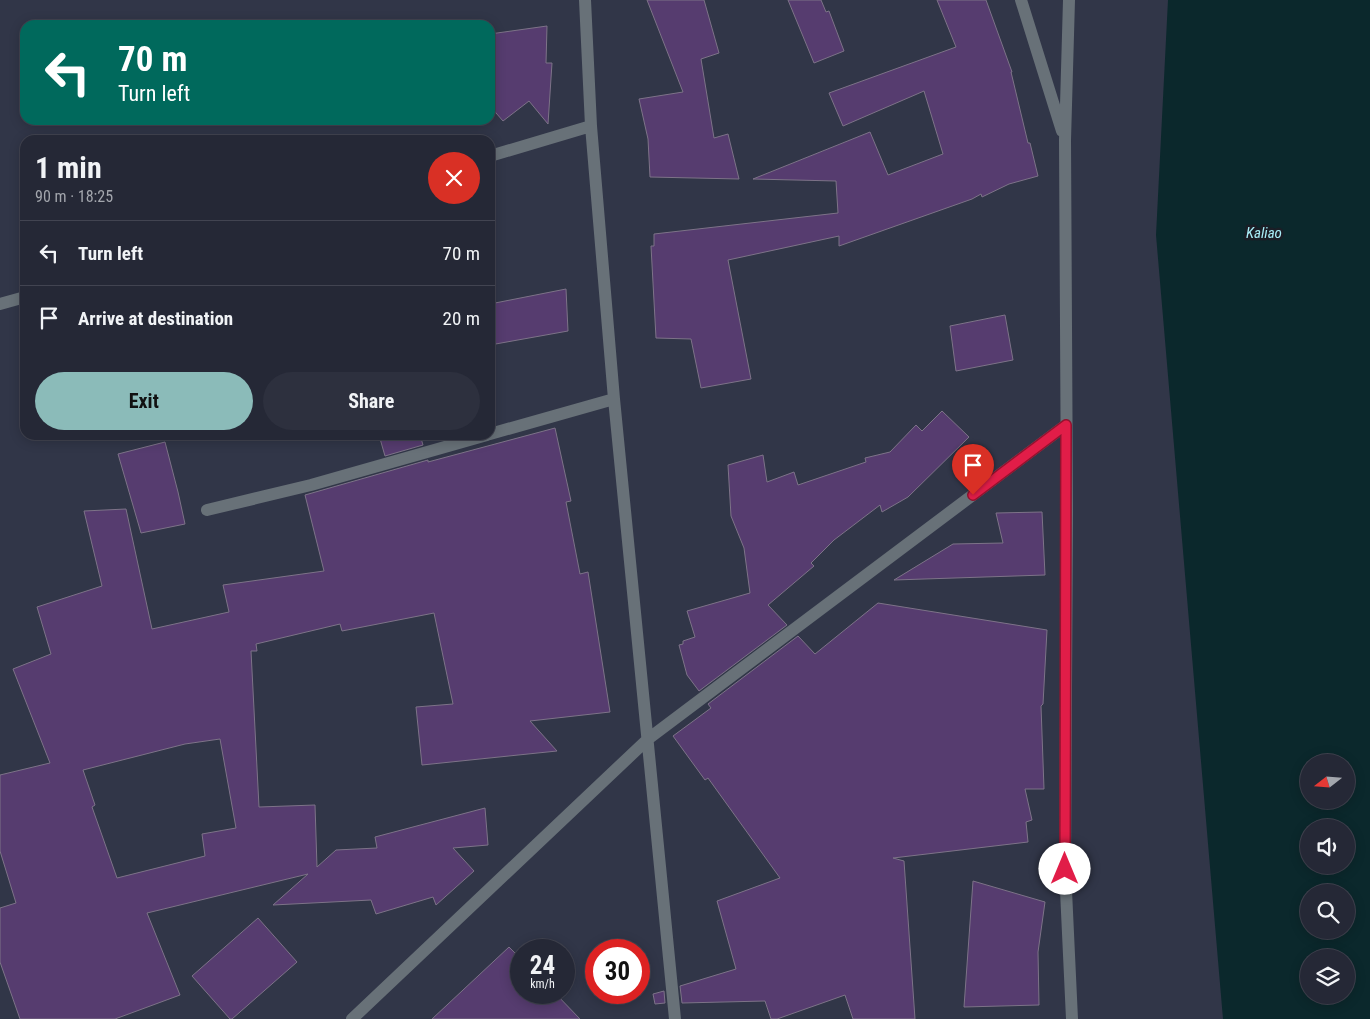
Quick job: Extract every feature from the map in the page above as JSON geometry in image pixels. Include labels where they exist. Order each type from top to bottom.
[{"type":"street","points":[[586,0],[591,126],[614,399],[674,1019]]},
{"type":"street","points":[[1021,0],[1065,140]]},
{"type":"street","points":[[1069,0],[1065,140],[1065,869],[1072,1019]]},
{"type":"street","points":[[495,155],[591,126]]},
{"type":"street","points":[[0,304],[20,298]]},
{"type":"street","points":[[495,433],[614,399]]},
{"type":"street","points":[[352,1019],[648,739],[1066,425]]},
{"type":"street","points":[[206,510],[311,484],[471,440]]},
{"type":"water","name":"Kaliao","points":[[1168,0],[1370,0],[1370,1019],[1223,1019],[1156,235]]},
{"type":"building","points":[[647,0],[704,0],[719,53],[701,59],[714,138],[728,134],[739,179],[650,177],[648,139],[639,99],[683,92]]},
{"type":"building","points":[[788,0],[821,0],[826,12],[829,11],[844,51],[814,63]]},
{"type":"building","points":[[937,0],[986,0],[1012,72],[1028,143],[1030,143],[1038,176],[1009,184],[982,197],[981,194],[972,199],[839,246],[839,236],[728,260],[751,379],[701,388],[691,339],[656,338],[651,246],[654,246],[654,234],[838,213],[836,181],[753,179],[870,132],[888,175],[943,154],[924,91],[843,126],[829,93],[956,47]]},
{"type":"building","points":[[547,26],[546,63],[552,63],[548,124],[529,101],[503,121],[495,112],[495,33]]},
{"type":"building","points":[[566,289],[568,331],[495,344],[495,303]]},
{"type":"building","points":[[1005,315],[1013,360],[956,371],[950,326]]},
{"type":"building","points":[[942,411],[969,437],[908,497],[882,512],[880,505],[834,540],[811,563],[814,566],[768,605],[787,625],[699,691],[687,675],[679,645],[683,644],[683,641],[695,637],[687,611],[750,593],[744,548],[731,516],[728,465],[763,455],[767,482],[794,472],[798,485],[866,462],[865,458],[890,452],[916,425],[922,431]]},
{"type":"building","points":[[555,428],[571,501],[566,502],[580,574],[588,572],[610,712],[530,721],[557,751],[422,765],[416,707],[453,704],[434,613],[342,631],[340,624],[256,644],[257,651],[251,651],[259,807],[315,805],[317,867],[336,850],[377,848],[375,837],[485,808],[488,845],[453,848],[474,871],[436,905],[433,897],[376,914],[371,900],[273,905],[308,874],[147,913],[180,995],[115,1019],[20,1019],[0,962],[0,908],[16,903],[0,851],[0,775],[50,763],[13,669],[51,654],[37,607],[102,586],[84,511],[126,509],[152,629],[229,612],[223,585],[324,571],[305,495],[428,460],[428,462]],"holes":[[[220,739],[236,828],[202,834],[205,856],[117,878],[92,807],[95,805],[83,770],[185,744]]]},
{"type":"building","points":[[380,440],[422,440],[423,445],[385,456]]},
{"type":"building","points":[[165,442],[185,524],[141,533],[118,454]]},
{"type":"building","points":[[1042,512],[1045,575],[894,580],[953,544],[1003,543],[996,513]]},
{"type":"building","points":[[878,603],[1047,630],[1043,704],[1041,706],[1044,789],[1025,789],[1032,820],[1026,822],[1028,842],[893,858],[904,861],[915,1019],[853,1019],[845,995],[777,1019],[771,1019],[765,1001],[682,1003],[680,986],[736,969],[717,901],[780,878],[708,778],[705,780],[673,736],[711,708],[708,704],[798,636],[815,654]]},
{"type":"building","points":[[973,881],[1045,902],[1038,952],[1039,1005],[964,1007]]},
{"type":"building","points":[[258,918],[297,962],[230,1019],[192,976]]},
{"type":"building","points":[[509,947],[510,1004],[566,1004],[580,1019],[432,1019]]},
{"type":"building","points":[[664,991],[665,1003],[655,1004],[653,994]]},
{"type":"route","points":[[973,495],[1066,425],[1065,869]]}]
